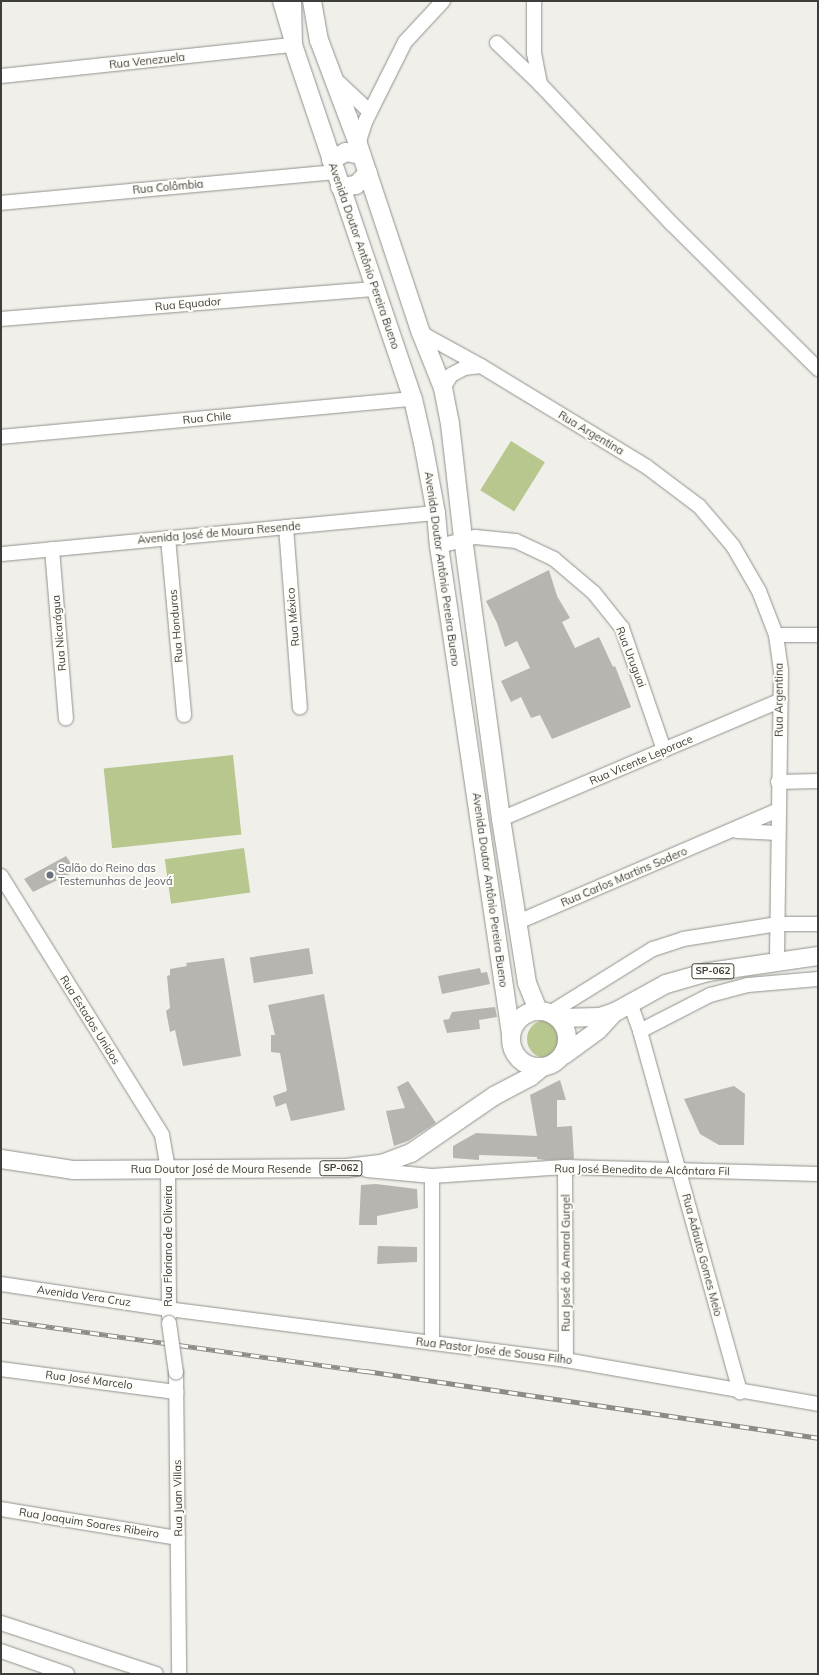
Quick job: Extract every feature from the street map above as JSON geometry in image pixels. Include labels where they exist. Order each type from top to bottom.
[{"type":"main road","name":"Avenida Doutor Antônio Pereira Bueno","points":[[292,1],[293,46],[413,399],[436,514],[439,546],[510,1035]]},
{"type":"main road","name":"Avenida Doutor Antônio Pereira Bueno","points":[[312,1],[319,40],[360,150],[421,333],[443,388],[450,424],[463,538],[501,819],[527,984],[549,1014]]},
{"type":"main road","points":[[293,46],[317,52],[331,75]]},
{"type":"main road","points":[[360,150],[346,152],[336,173],[356,185],[368,173]]},
{"type":"main road","name":"SP-062","points":[[515,1054],[510,1035],[515,1022],[526,1012],[582,1019],[623,1007],[666,984],[708,972],[777,960],[818,956]]},
{"type":"main road","name":"SP-062","points":[[541,1068],[552,1065],[598,1030],[623,1007]]},
{"type":"main road","points":[[549,1014],[566,1026],[568,1041],[564,1055]]},
{"type":"main road","points":[[515,1054],[522,1062],[541,1068]]},
{"type":"main road","name":"Rua Doutor José de Moura Resende","points":[[494,1096],[513,1069],[515,1054]]},
{"type":"main road","name":"Rua Doutor José de Moura Resende","points":[[1,1159],[74,1170],[347,1168],[382,1164],[411,1153],[494,1096],[530,1077],[541,1068]]},
{"type":"street","points":[[280,1],[293,46]]},
{"type":"street","points":[[360,150],[370,112],[405,42],[443,1]]},
{"type":"street","points":[[534,1],[534,53],[540,84]]},
{"type":"street","points":[[497,43],[540,84],[672,224],[818,369]]},
{"type":"street","name":"Rua Venezuela","points":[[1,76],[293,46]]},
{"type":"street","points":[[331,75],[370,112]]},
{"type":"street","name":"Rua Colômbia","points":[[1,203],[336,173]]},
{"type":"street","name":"Rua Equador","points":[[1,319],[376,288]]},
{"type":"street","name":"Rua Argentina","points":[[421,333],[481,366],[647,467],[699,506],[733,546],[759,591],[776,635],[781,670],[778,782],[777,960]]},
{"type":"street","points":[[443,388],[451,375],[464,368],[481,366]]},
{"type":"street","name":"Rua Chile","points":[[1,437],[413,399]]},
{"type":"street","name":"Avenida José de Moura Resende","points":[[1,554],[436,514]]},
{"type":"street","name":"Rua México","points":[[286,527],[300,706]]},
{"type":"street","name":"Rua Uruguai","points":[[439,546],[463,538],[487,536],[516,541],[554,559],[594,593],[622,628],[664,750]]},
{"type":"street","name":"Rua Honduras","points":[[168,538],[184,715]]},
{"type":"street","name":"Rua Nicarágua","points":[[52,549],[66,718]]},
{"type":"street","points":[[776,635],[818,635]]},
{"type":"street","name":"Rua Vicente Leporace","points":[[501,819],[780,700]]},
{"type":"street","points":[[778,782],[818,781]]},
{"type":"street","name":"Rua Carlos Martins Sodero","points":[[518,922],[731,832],[778,810]]},
{"type":"street","name":"Rua Carlos Martins Sodero","points":[[731,832],[754,830],[778,833]]},
{"type":"street","name":"Rua Estados Unidos","points":[[1,876],[162,1135],[168,1169]]},
{"type":"street","points":[[549,1014],[653,949],[717,932],[778,924],[818,924]]},
{"type":"street","points":[[640,1031],[710,995],[748,985],[818,979]]},
{"type":"street","name":"Rua Adauto Gomes Meio","points":[[623,1007],[640,1031],[740,1392]]},
{"type":"street","name":"Rua José Benedito de Alcântara Fil","points":[[347,1168],[432,1176],[565,1167],[818,1174]]},
{"type":"street","name":"Rua José do Amaral Gurgel","points":[[565,1167],[566,1360]]},
{"type":"street","name":"Rua Floriano de Oliveira","points":[[168,1169],[168,1309],[170,1323]]},
{"type":"street","points":[[432,1176],[432,1343]]},
{"type":"street","name":"Avenida Vera Cruz","points":[[1,1284],[168,1309]]},
{"type":"street","name":"Rua Pastor José de Sousa Filho","points":[[168,1309],[566,1360],[740,1392],[818,1404]]},
{"type":"street","name":"Rua Juan Villas","points":[[170,1323],[176,1373],[179,1674]]},
{"type":"street","name":"Rua José Marcelo","points":[[1,1369],[176,1392]]},
{"type":"street","name":"Rua Joaquim Soares Ribeiro","points":[[1,1509],[178,1538]]},
{"type":"street","points":[[1,1623],[156,1674]]},
{"type":"street","points":[[1,1651],[67,1674]]},
{"type":"green space","points":[[511,441],[545,462],[514,511],[480,490]]},
{"type":"green space","points":[[233,755],[241,835],[112,848],[104,769]]},
{"type":"green space","points":[[244,848],[250,893],[171,904],[165,859]]},
{"type":"green space","points":[[546,1020],[559,1026],[565,1039],[559,1052],[546,1058],[533,1052],[527,1039],[533,1026]]},
{"type":"building","points":[[549,570],[557,596],[570,618],[562,622],[575,648],[599,637],[613,667],[615,666],[631,707],[552,739],[540,715],[531,718],[521,697],[511,702],[501,681],[530,668],[517,641],[505,647],[497,623],[486,601]]},
{"type":"building","name":"Salão do Reino das Testemunhas de Jeová","points":[[66,856],[76,871],[33,892],[24,879]]},
{"type":"building","points":[[309,948],[313,974],[254,983],[250,957]]},
{"type":"building","points":[[224,958],[241,1056],[183,1066],[175,1030],[170,1032],[166,1011],[170,1008],[167,976],[170,975],[170,969],[187,966],[186,963]]},
{"type":"building","points":[[480,968],[481,973],[487,972],[490,984],[442,994],[438,976]]},
{"type":"building","points":[[324,994],[345,1110],[291,1121],[286,1103],[276,1107],[273,1096],[287,1091],[280,1053],[271,1052],[271,1035],[275,1035],[268,1005]]},
{"type":"building","points":[[495,1007],[497,1017],[479,1020],[480,1029],[447,1033],[443,1020],[449,1019],[452,1012]]},
{"type":"building","points":[[560,1080],[566,1100],[557,1100],[557,1127],[572,1126],[574,1159],[547,1160],[537,1159],[537,1157],[479,1155],[479,1160],[453,1158],[453,1146],[476,1133],[537,1136],[530,1095]]},
{"type":"building","points":[[408,1081],[436,1123],[408,1141],[394,1146],[386,1111],[405,1108],[397,1087]]},
{"type":"building","points":[[734,1086],[745,1094],[744,1145],[719,1145],[700,1134],[684,1099]]},
{"type":"building","points":[[376,1184],[417,1189],[418,1208],[377,1216],[377,1225],[359,1225],[361,1185]]},
{"type":"building","points":[[378,1246],[417,1247],[417,1262],[377,1264]]},
{"type":"railway","points":[[1,1320],[366,1371],[818,1438]]},
{"type":"place","name":"Salão do Reino das Testemunhas de Jeová","points":[[50,875]]}]
